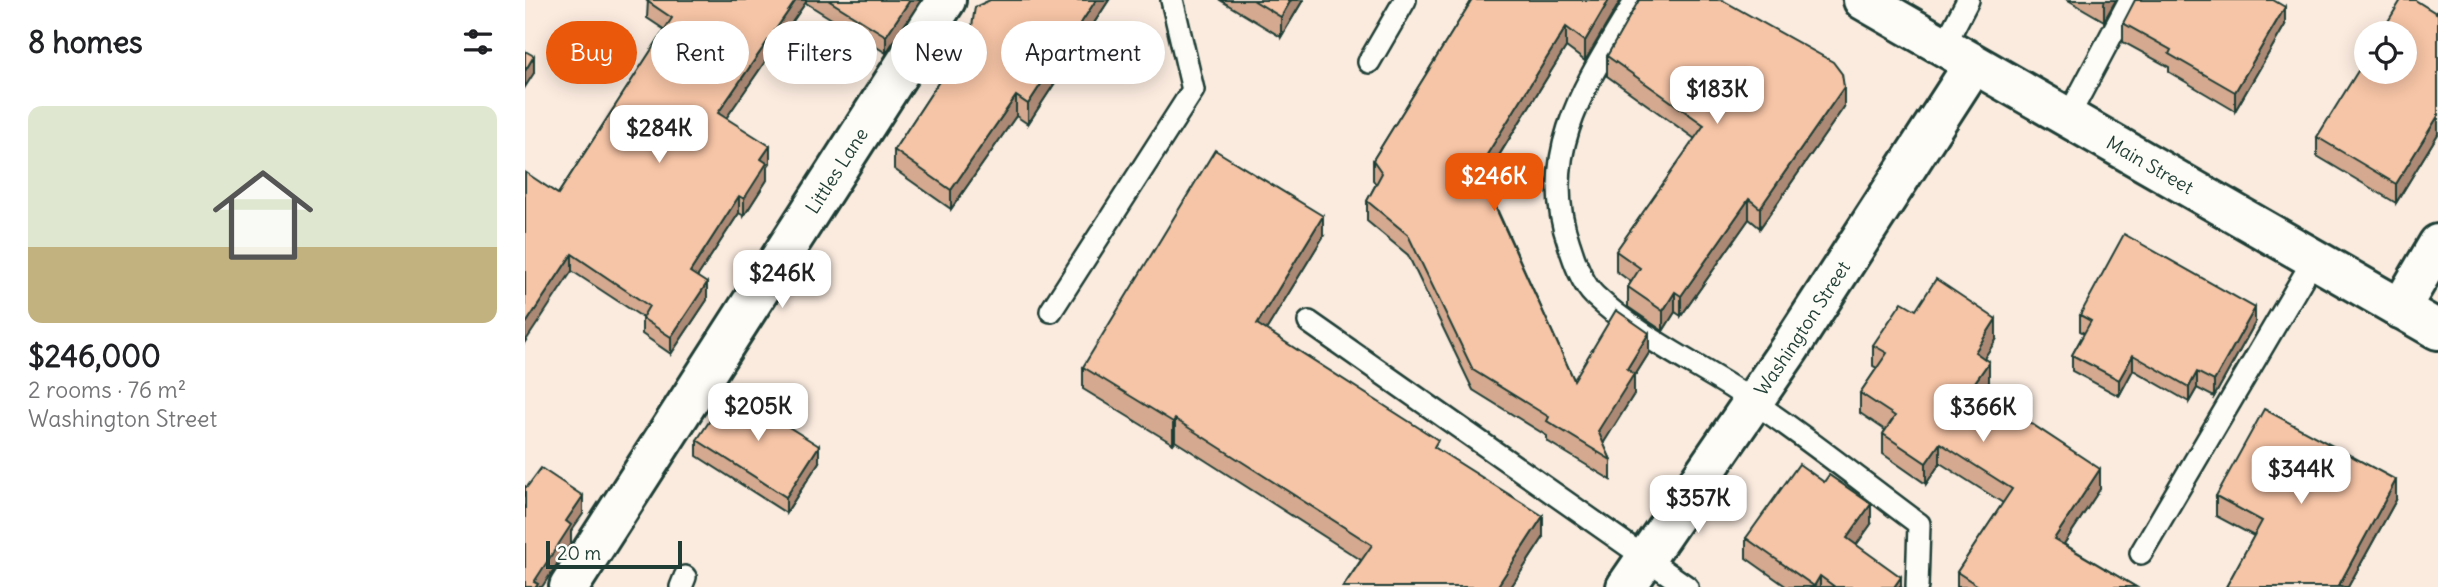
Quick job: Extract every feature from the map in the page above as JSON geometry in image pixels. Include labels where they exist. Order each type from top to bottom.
[{"type":"main road","name":"Littles Lane","points":[[569,587],[946,0]]},
{"type":"main road","name":"Main Street","points":[[1863,0],[2438,330]]},
{"type":"main road","name":"Washington Street","points":[[1636,573],[1752,401],[1958,56]]},
{"type":"main road","points":[[2400,309],[2438,244]]},
{"type":"lane","points":[[1052,311],[1193,90],[1172,0]]},
{"type":"lane","points":[[1369,62],[1405,0]]},
{"type":"lane","points":[[1636,0],[1582,92],[1563,140],[1557,177],[1560,218],[1574,259],[1592,293],[1620,316],[1752,401],[1919,524],[1917,587]]},
{"type":"lane","points":[[1958,56],[1968,0]]},
{"type":"lane","points":[[2068,117],[2130,0]]},
{"type":"lane","points":[[2141,553],[2315,259]]},
{"type":"lane","points":[[1310,322],[1636,573],[1687,587]]},
{"type":"building","points":[[796,0],[782,21],[763,21],[763,48],[749,68],[749,21],[670,21],[672,18],[647,1]]},
{"type":"building","points":[[828,0],[910,0],[896,21],[891,21],[891,28],[886,36],[877,30],[877,21],[862,21]]},
{"type":"building","points":[[990,0],[1096,0],[1082,21],[1001,21],[1001,84],[1041,84],[1028,104],[1016,96],[951,190],[894,150],[937,84],[987,84],[987,21],[973,21],[975,7]]},
{"type":"building","points":[[1253,0],[1291,0],[1281,17]]},
{"type":"building","points":[[1472,0],[1609,0],[1585,41],[1566,27],[1478,169],[1574,380],[1616,310],[1649,333],[1627,369],[1634,374],[1598,431],[1611,460],[1547,421],[1549,417],[1473,370],[1408,235],[1367,201],[1382,173],[1373,160]]},
{"type":"building","points":[[1639,0],[1722,0],[1833,62],[1842,74],[1844,87],[1760,208],[1749,199],[1681,296],[1675,292],[1663,311],[1628,287],[1640,268],[1616,251],[1704,125],[1607,56]]},
{"type":"building","points":[[2135,0],[2273,0],[2285,7],[2235,92],[2169,54],[2171,50],[2123,23]]},
{"type":"building","points":[[2401,0],[2415,0],[2436,13],[2438,9],[2438,116],[2396,184],[2317,137],[2354,77],[2354,84],[2417,84],[2417,21],[2388,21]]},
{"type":"building","points":[[651,50],[651,84],[738,84],[718,113],[770,146],[761,159],[767,163],[744,199],[739,196],[690,272],[707,283],[671,337],[642,318],[649,306],[572,254],[525,325],[525,172],[558,194],[629,84],[637,84],[637,72]]},
{"type":"building","points":[[525,51],[534,56],[525,71]]},
{"type":"building","points":[[1215,150],[1323,216],[1257,324],[1438,440],[1434,447],[1543,516],[1497,587],[1343,587],[1372,545],[1175,419],[1173,422],[1083,367]]},
{"type":"building","points":[[2124,234],[2255,308],[2214,381],[2197,372],[2189,387],[2133,355],[2119,380],[2072,355],[2091,321],[2080,315]]},
{"type":"building","points":[[1936,279],[1996,319],[1975,352],[1989,362],[1973,385],[2100,469],[2054,539],[2136,587],[1980,587],[1957,572],[2012,489],[1940,443],[1926,463],[1883,434],[1895,416],[1860,393],[1887,353],[1873,345],[1902,302],[1916,310]]},
{"type":"building","points":[[730,390],[819,446],[786,497],[697,440]]},
{"type":"building","points":[[2264,409],[2396,480],[2339,585],[2343,587],[2226,587],[2262,521],[2216,496]]},
{"type":"building","points":[[1799,464],[1824,482],[1829,475],[1871,504],[1847,538],[1901,577],[1894,587],[1835,587],[1820,576],[1814,586],[1746,538]]},
{"type":"building","points":[[541,468],[583,496],[566,521],[571,525],[534,582],[538,584],[536,587],[525,587],[525,486],[527,487]]}]
